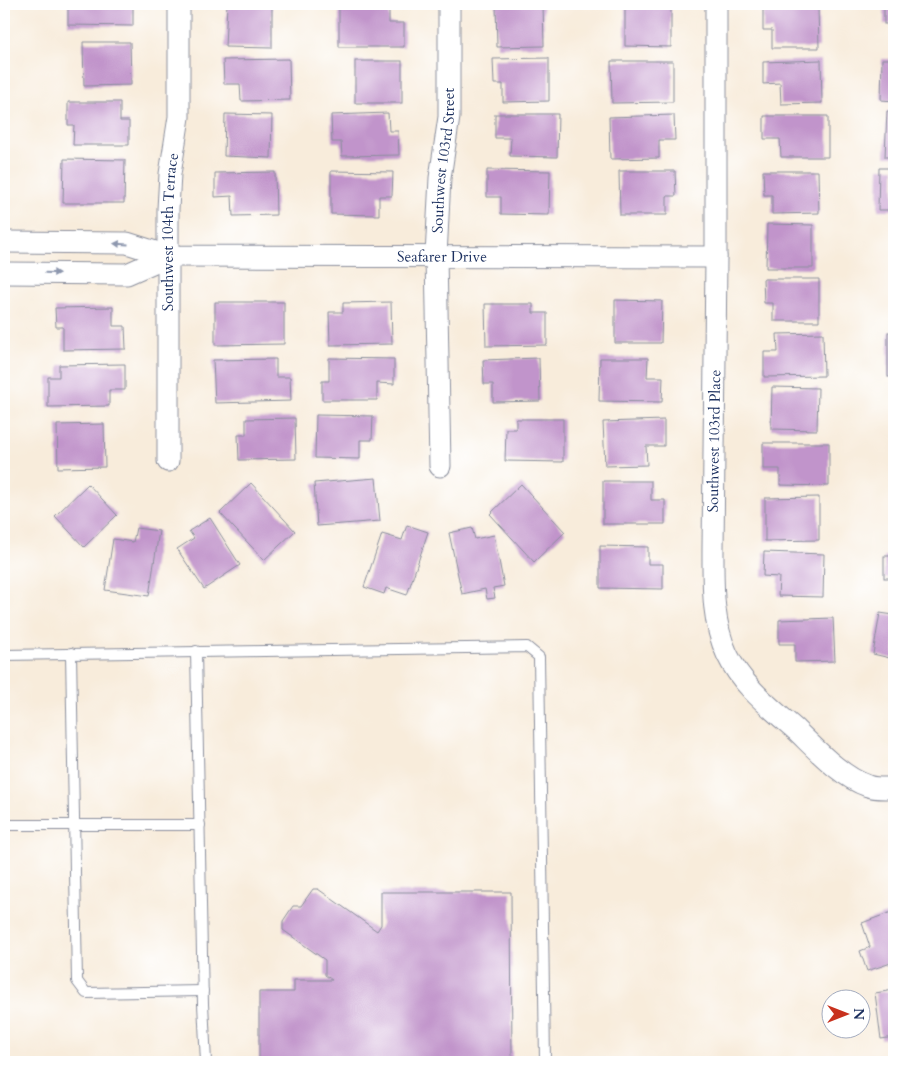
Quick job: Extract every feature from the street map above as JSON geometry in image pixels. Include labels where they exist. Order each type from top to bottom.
[{"type":"street","name":"Southwest 104th Terrace","points":[[168,461],[168,256],[170,174],[179,116],[178,4]]},
{"type":"street","name":"Southwest 103rd Street","points":[[440,466],[436,256],[440,178],[449,117],[449,4]]},
{"type":"street","name":"Southwest 103rd Place","points":[[716,4],[713,593],[720,633],[727,654],[743,680],[822,755],[839,769],[868,786],[894,788]]},
{"type":"street","name":"Seafarer Drive","points":[[4,242],[127,243],[168,256],[716,257]]},
{"type":"street","name":"Seafarer Drive","points":[[4,273],[127,274],[168,256]]},
{"type":"lane","points":[[4,655],[527,647],[539,656],[545,1060],[543,1062]]},
{"type":"lane","points":[[196,651],[206,1062]]},
{"type":"lane","points":[[71,653],[77,981],[86,992],[203,991]]},
{"type":"lane","points":[[4,826],[200,825]]},
{"type":"building","points":[[68,4],[133,4],[133,26],[68,25]]},
{"type":"building","points":[[227,4],[272,5],[272,48],[225,47]]},
{"type":"building","points":[[339,4],[389,4],[389,23],[404,23],[404,47],[339,47]]},
{"type":"building","points":[[496,4],[543,4],[544,46],[497,47]]},
{"type":"building","points":[[625,4],[671,5],[671,47],[625,46]]},
{"type":"building","points":[[884,4],[894,4],[894,24],[884,24]]},
{"type":"building","points":[[818,6],[819,48],[772,48],[772,30],[763,30],[763,7]]},
{"type":"building","points":[[83,42],[130,42],[131,85],[84,86]]},
{"type":"building","points":[[549,58],[549,101],[503,102],[503,84],[494,84],[493,59]]},
{"type":"building","points":[[289,59],[290,100],[241,101],[240,84],[224,84],[223,60]]},
{"type":"building","points":[[882,59],[894,59],[894,101],[881,100]]},
{"type":"building","points":[[821,60],[822,103],[781,104],[780,83],[763,84],[763,62]]},
{"type":"building","points":[[355,61],[402,61],[402,103],[355,103]]},
{"type":"building","points":[[611,61],[673,61],[673,102],[612,103]]},
{"type":"building","points":[[68,102],[120,102],[120,121],[129,121],[129,145],[73,145],[74,125],[68,125]]},
{"type":"building","points":[[887,111],[894,111],[894,157],[885,157]]},
{"type":"building","points":[[388,113],[389,131],[398,131],[399,155],[342,156],[341,142],[332,142],[331,115]]},
{"type":"building","points":[[225,114],[272,115],[271,158],[224,156]]},
{"type":"building","points":[[495,114],[558,114],[557,157],[510,156],[511,138],[495,138]]},
{"type":"building","points":[[674,115],[675,140],[659,140],[659,158],[610,159],[609,117]]},
{"type":"building","points":[[764,116],[828,116],[828,157],[781,157],[780,139],[764,139]]},
{"type":"building","points":[[64,159],[125,160],[124,203],[63,203]]},
{"type":"building","points":[[879,168],[894,168],[894,210],[878,210]]},
{"type":"building","points":[[487,170],[550,171],[549,215],[501,214],[501,197],[487,197]]},
{"type":"building","points":[[331,171],[393,172],[392,196],[379,196],[379,215],[331,214]]},
{"type":"building","points":[[619,171],[675,171],[676,196],[667,196],[667,215],[620,215]]},
{"type":"building","points":[[763,171],[818,171],[819,213],[772,214],[772,195],[764,195]]},
{"type":"building","points":[[275,172],[276,215],[233,216],[232,196],[215,197],[215,173]]},
{"type":"building","points":[[767,224],[813,225],[813,268],[766,268]]},
{"type":"building","points":[[763,279],[819,279],[819,321],[773,321],[773,303],[764,303]]},
{"type":"building","points":[[615,300],[662,301],[661,343],[615,343]]},
{"type":"building","points":[[215,302],[284,302],[284,344],[215,345]]},
{"type":"building","points":[[391,302],[392,344],[330,345],[329,312],[343,312],[343,303]]},
{"type":"building","points":[[485,304],[533,304],[533,313],[547,313],[547,345],[486,346]]},
{"type":"building","points":[[113,307],[113,326],[125,326],[126,349],[63,350],[63,327],[56,327],[55,308]]},
{"type":"building","points":[[888,332],[894,332],[894,377],[888,377]]},
{"type":"building","points":[[823,333],[824,376],[764,377],[764,352],[778,352],[777,334]]},
{"type":"building","points":[[329,358],[394,359],[394,384],[377,383],[377,400],[322,400],[322,381],[329,381]]},
{"type":"building","points":[[539,358],[540,401],[493,402],[493,384],[484,384],[483,360]]},
{"type":"building","points":[[600,358],[648,358],[647,377],[663,377],[662,402],[599,401]]},
{"type":"building","points":[[276,359],[276,377],[290,377],[291,401],[215,403],[213,360]]},
{"type":"building","points":[[125,364],[125,390],[109,390],[109,406],[48,407],[48,377],[59,377],[59,365]]},
{"type":"building","points":[[772,387],[818,388],[817,430],[771,429]]},
{"type":"building","points":[[316,415],[373,416],[372,440],[360,440],[360,459],[315,458]]},
{"type":"building","points":[[295,418],[296,459],[239,460],[238,435],[246,435],[246,419]]},
{"type":"building","points":[[516,419],[563,419],[563,462],[505,461],[506,429],[516,429]]},
{"type":"building","points":[[664,420],[664,446],[646,446],[647,465],[605,466],[603,422]]},
{"type":"building","points":[[104,424],[105,467],[58,468],[57,425]]},
{"type":"building","points":[[763,443],[829,443],[829,486],[780,485],[780,469],[763,469]]},
{"type":"building","points":[[376,478],[380,521],[317,526],[314,483]]},
{"type":"building","points":[[603,481],[651,481],[651,500],[665,500],[665,524],[603,524]]},
{"type":"building","points":[[251,483],[295,531],[264,560],[220,513]]},
{"type":"building","points":[[88,484],[117,515],[84,547],[55,516]]},
{"type":"building","points":[[521,484],[565,532],[534,562],[490,514]]},
{"type":"building","points":[[819,497],[819,540],[765,541],[765,498]]},
{"type":"building","points":[[892,497],[894,498],[894,547],[891,547]]},
{"type":"building","points":[[210,518],[240,565],[204,589],[177,549],[194,538],[189,531]]},
{"type":"building","points":[[407,525],[428,532],[407,595],[386,588],[384,594],[364,587],[382,534],[402,540]]},
{"type":"building","points":[[136,528],[159,531],[149,596],[105,590],[113,539],[133,542]]},
{"type":"building","points":[[472,528],[475,539],[494,535],[504,586],[493,588],[495,598],[487,599],[485,589],[462,594],[449,533]]},
{"type":"building","points":[[600,546],[648,547],[648,564],[663,564],[663,589],[600,588]]},
{"type":"building","points":[[764,552],[824,554],[823,597],[778,596],[779,577],[763,576]]},
{"type":"building","points":[[884,556],[894,556],[894,578],[884,578]]},
{"type":"building","points":[[880,613],[894,615],[894,659],[873,654]]},
{"type":"building","points":[[833,618],[835,661],[795,662],[795,644],[779,644],[779,620]]},
{"type":"building","points":[[313,889],[318,889],[377,931],[381,925],[381,892],[511,892],[512,1062],[259,1062],[259,992],[294,992],[294,980],[332,980],[325,975],[325,960],[283,930],[283,921],[293,906],[301,906]]},
{"type":"building","points":[[894,911],[894,962],[867,971],[860,951],[870,947],[862,923]]},
{"type":"building","points":[[894,990],[894,1037],[881,1039],[875,993]]}]
